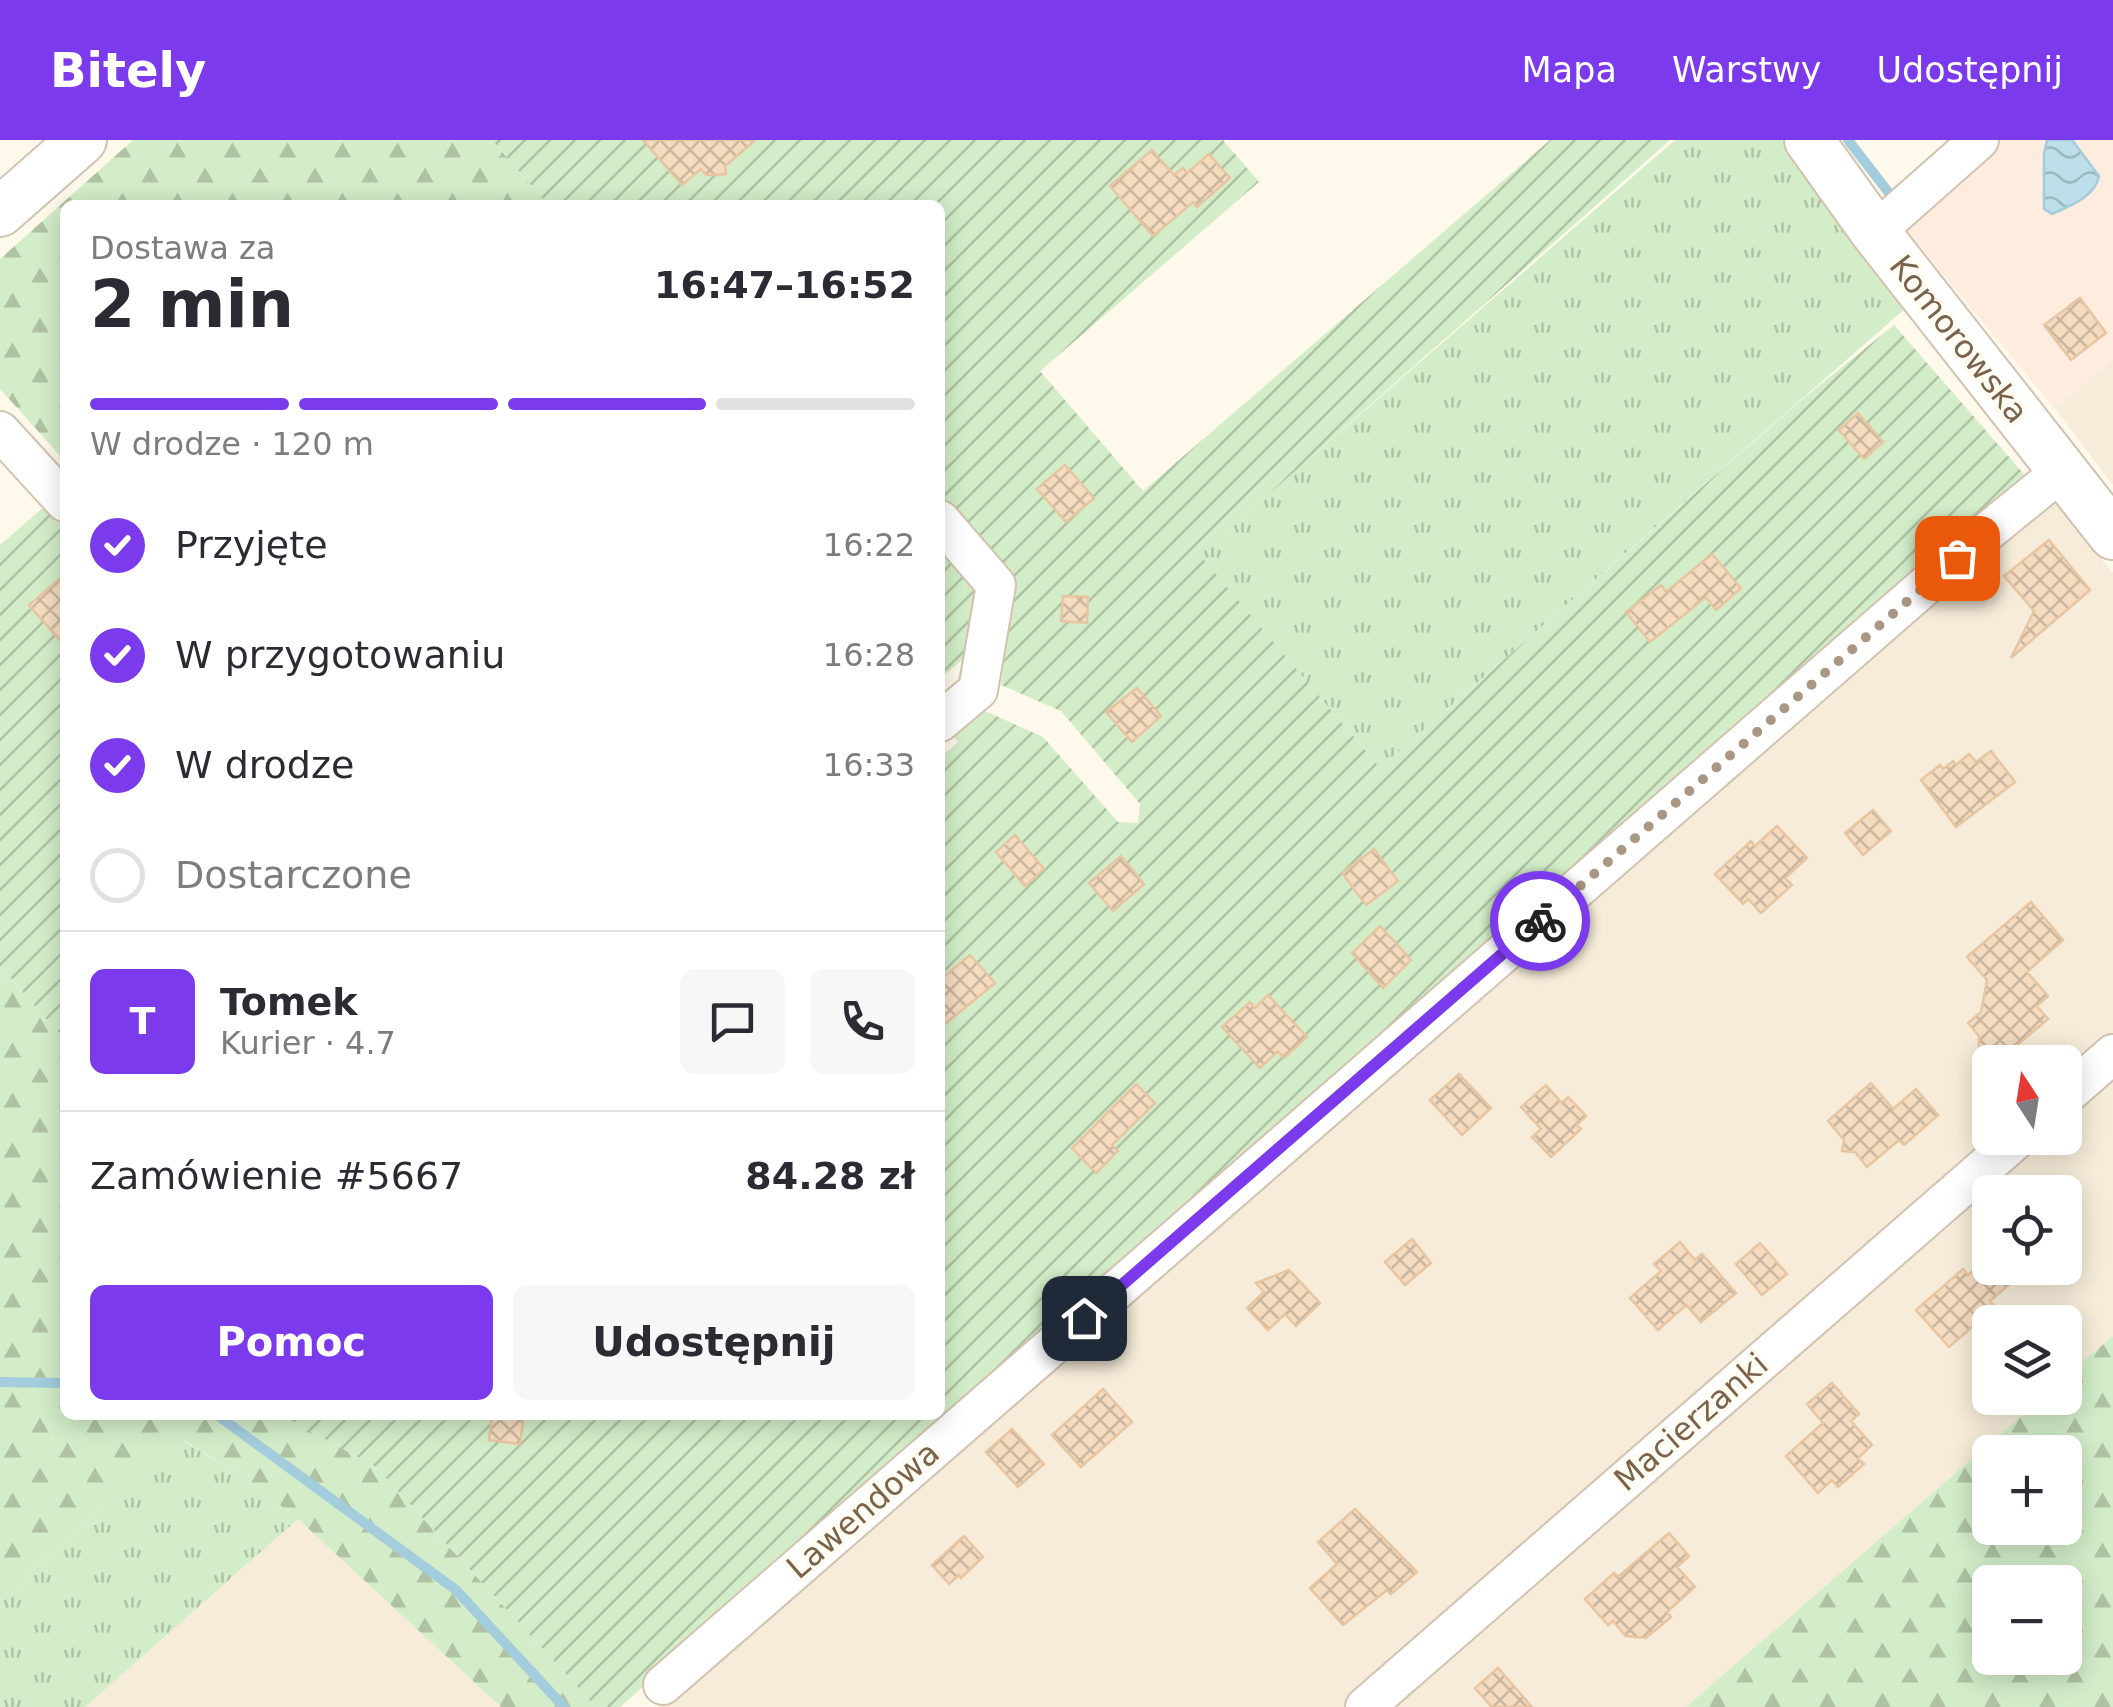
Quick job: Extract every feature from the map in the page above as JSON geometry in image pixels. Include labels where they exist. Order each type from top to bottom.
[{"type":"street","points":[[0,212],[82,140]]},
{"type":"street","name":"Komorowska","points":[[1809,140],[1875,232],[2113,535]]},
{"type":"street","points":[[1875,232],[1979,140]]},
{"type":"street","points":[[0,431],[60,497]]},
{"type":"street","name":"Lawendowa","points":[[663,1685],[1912,598],[2062,472]]},
{"type":"street","points":[[945,526],[996,585],[978,690],[945,718]]},
{"type":"street","points":[[2082,1081],[2113,1054]]},
{"type":"street","name":"Macierzanki","points":[[1365,1707],[1998,1155]]},
{"type":"shaded area","points":[[1996,140],[2113,140],[2113,358],[2055,409],[1902,225]]},
{"type":"shaded area","points":[[2113,358],[2113,485],[2055,409]]},
{"type":"shaded area","points":[[2050,496],[2113,573],[2113,1336],[2082,1362],[2082,1305],[1972,1305],[1972,1415],[2022,1415],[1999,1435],[1972,1435],[1972,1459],[1686,1707],[657,1707]]},
{"type":"shaded area","points":[[298,1519],[501,1707],[85,1707]]},
{"type":"green space","points":[[133,140],[492,140],[544,200],[66,200]]},
{"type":"green space","points":[[492,140],[1223,140],[1259,182],[1040,371],[1143,491],[1550,140],[1670,140],[1200,555],[1380,768],[1805,397],[1894,325],[2029,480],[620,1707],[596,1707],[376,1467],[290,1420],[945,1420],[945,754],[958,742],[949,732],[976,707],[1043,737],[1118,822],[1138,823],[1140,804],[1061,711],[1001,685],[1013,583],[945,506],[945,200],[544,200]]},
{"type":"green space","points":[[1675,140],[1782,140],[1907,307],[1380,768],[1199,555]]},
{"type":"green space","points":[[60,205],[60,455],[0,389],[0,259]]},
{"type":"green space","points":[[45,506],[60,522],[60,1034],[7,974],[0,979],[0,545]]},
{"type":"green space","points":[[945,546],[967,570],[980,610],[971,652],[945,675]]},
{"type":"green space","points":[[6,973],[60,1034],[60,1420],[290,1420],[376,1467],[596,1707],[501,1707],[298,1519],[182,1439],[0,1599],[0,979]]},
{"type":"green space","points":[[2113,1336],[2113,1707],[1686,1707],[1972,1459],[1972,1545],[2082,1545],[2082,1435],[1999,1435],[2022,1415],[2082,1415],[2082,1362]]},
{"type":"green space","points":[[181,1439],[258,1488],[298,1519],[85,1707],[0,1707],[0,1599]]},
{"type":"water","points":[[2047,140],[2072,140],[2099,176],[2087,195],[2052,214],[2044,209]]},
{"type":"building","points":[[643,140],[755,140],[725,166],[726,174],[706,175],[701,169],[682,185]]},
{"type":"building","points":[[1152,150],[1174,175],[1183,168],[1187,173],[1209,154],[1230,178],[1197,207],[1193,202],[1153,236],[1110,186]]},
{"type":"building","points":[[2080,298],[2106,333],[2071,360],[2044,325]]},
{"type":"building","points":[[1858,413],[1883,442],[1864,459],[1839,430]]},
{"type":"building","points":[[1065,465],[1094,498],[1066,522],[1037,489]]},
{"type":"building","points":[[2049,540],[2090,590],[2011,658],[2034,611],[2004,576]]},
{"type":"building","points":[[1712,554],[1741,588],[1716,610],[1706,597],[1650,642],[1626,612],[1661,585],[1666,592]]},
{"type":"building","points":[[60,578],[60,640],[29,605]]},
{"type":"building","points":[[1063,596],[1088,597],[1087,623],[1061,621]]},
{"type":"building","points":[[1137,688],[1161,716],[1132,742],[1106,712]]},
{"type":"building","points":[[1991,751],[2015,782],[1956,827],[1921,780],[1940,765],[1943,769],[1953,761],[1956,765],[1969,754],[1976,762]]},
{"type":"building","points":[[1873,810],[1891,831],[1863,855],[1845,833]]},
{"type":"building","points":[[1777,826],[1807,858],[1785,878],[1792,885],[1761,913],[1748,899],[1743,904],[1715,874],[1751,841],[1755,846]]},
{"type":"building","points":[[1015,835],[1044,869],[1025,886],[996,852]]},
{"type":"building","points":[[1374,849],[1398,881],[1366,905],[1342,873]]},
{"type":"building","points":[[1121,856],[1144,884],[1113,911],[1089,883]]},
{"type":"building","points":[[2031,902],[2063,940],[2027,972],[2048,996],[2037,1006],[2048,1019],[2017,1045],[1979,1045],[1979,1036],[1968,1023],[1981,1012],[1987,980],[1967,957]]},
{"type":"building","points":[[1380,926],[1411,960],[1383,988],[1352,953]]},
{"type":"building","points":[[970,955],[995,983],[945,1024],[945,976]]},
{"type":"building","points":[[1268,995],[1307,1037],[1284,1058],[1278,1051],[1260,1068],[1222,1027],[1250,1002],[1255,1008]]},
{"type":"building","points":[[1459,1074],[1491,1108],[1462,1135],[1430,1100]]},
{"type":"building","points":[[1871,1083],[1893,1109],[1916,1089],[1938,1115],[1904,1145],[1899,1140],[1867,1167],[1855,1152],[1842,1151],[1844,1140],[1828,1121]]},
{"type":"building","points":[[1136,1084],[1155,1103],[1112,1145],[1118,1151],[1096,1173],[1072,1148]]},
{"type":"building","points":[[1546,1085],[1562,1103],[1568,1097],[1586,1116],[1577,1125],[1581,1129],[1551,1157],[1532,1137],[1541,1129],[1521,1107]]},
{"type":"building","points":[[1412,1239],[1431,1263],[1405,1285],[1385,1262]]},
{"type":"building","points":[[1680,1242],[1695,1260],[1702,1254],[1736,1293],[1701,1322],[1686,1305],[1658,1330],[1630,1298],[1661,1271],[1654,1264]]},
{"type":"building","points":[[1760,1243],[1787,1274],[1762,1295],[1736,1264]]},
{"type":"building","points":[[1963,1269],[1968,1275],[1972,1272],[1972,1285],[2008,1285],[1990,1301],[1993,1305],[1972,1305],[1972,1327],[1949,1347],[1916,1310]]},
{"type":"building","points":[[1289,1270],[1320,1303],[1296,1326],[1285,1314],[1268,1330],[1247,1308],[1264,1292],[1256,1283]]},
{"type":"building","points":[[1832,1383],[1859,1414],[1851,1421],[1872,1445],[1858,1458],[1864,1464],[1838,1487],[1832,1480],[1818,1493],[1786,1456],[1823,1423],[1807,1404]]},
{"type":"building","points":[[1103,1389],[1132,1422],[1081,1467],[1052,1435]]},
{"type":"building","points":[[491,1420],[523,1420],[520,1444],[489,1440]]},
{"type":"building","points":[[1012,1429],[1044,1464],[1018,1487],[986,1452]]},
{"type":"building","points":[[1355,1509],[1417,1572],[1343,1625],[1310,1588],[1337,1564],[1318,1542]]},
{"type":"building","points":[[1669,1533],[1689,1556],[1677,1567],[1695,1587],[1667,1612],[1671,1617],[1646,1638],[1626,1636],[1613,1621],[1608,1625],[1585,1599],[1614,1573],[1618,1577]]},
{"type":"building","points":[[964,1536],[983,1557],[949,1584],[932,1565]]},
{"type":"building","points":[[1498,1668],[1532,1707],[1492,1707],[1475,1688]]},
{"type":"waterway","points":[[1848,140],[1889,193]]},
{"type":"waterway","points":[[0,1382],[60,1383]]},
{"type":"waterway","points":[[224,1420],[456,1590],[564,1707]]},
{"type":"way so far","points":[[1540,921],[1957,558]]},
{"type":"route","points":[[1084,1318],[1540,921]]}]
